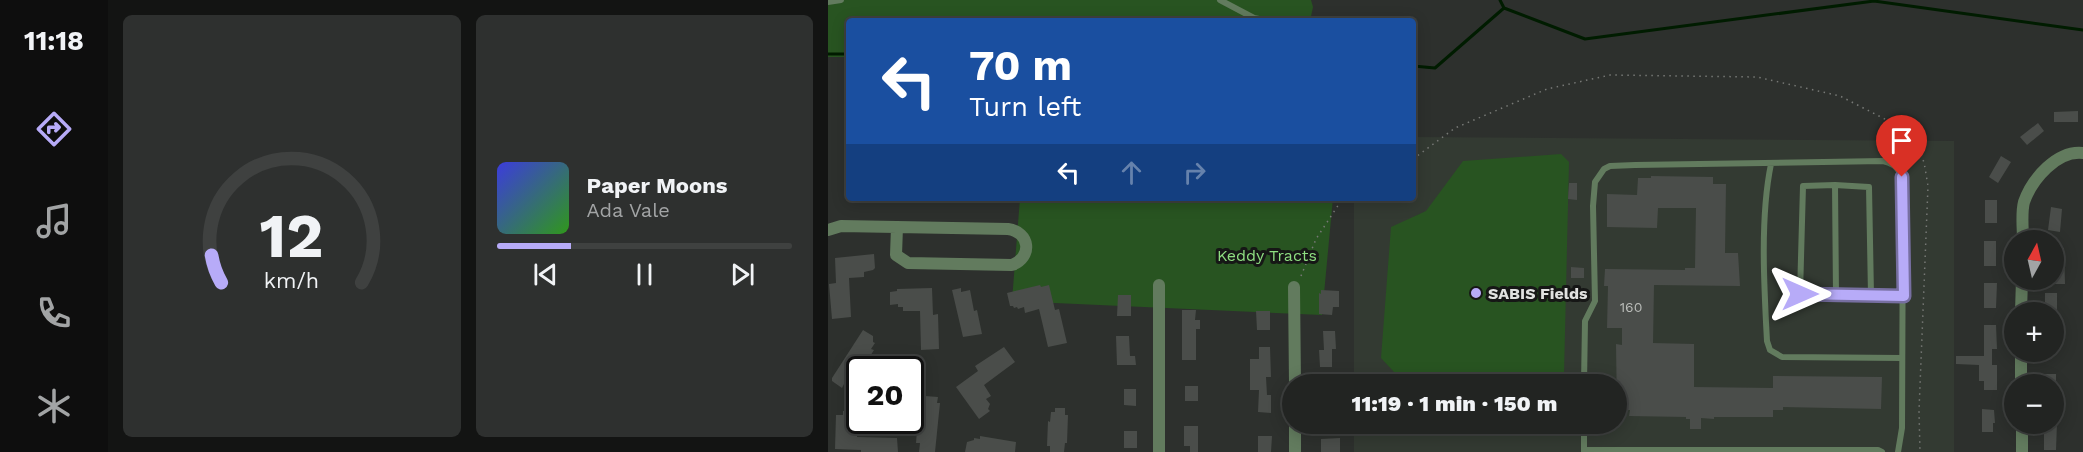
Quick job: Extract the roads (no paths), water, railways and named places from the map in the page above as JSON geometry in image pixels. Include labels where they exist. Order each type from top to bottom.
[{"type":"street","points":[[2023,230],[2024,202],[2038,176],[2058,160],[2076,152],[2083,153]]},
{"type":"street","points":[[828,222],[841,226],[1008,228],[1020,232],[1027,249],[1022,260],[1012,265],[908,263],[896,255],[897,227]]},
{"type":"street","points":[[828,230],[841,226]]},
{"type":"street","points":[[1159,285],[1160,452]]},
{"type":"street","points":[[1294,287],[1295,374]]},
{"type":"street","points":[[1295,434],[1295,452]]},
{"type":"street","points":[[2022,434],[2022,452]]},
{"type":"lane","points":[[828,2],[841,0]]},
{"type":"lane","points":[[1220,0],[1254,18]]},
{"type":"lane","points":[[1584,374],[1585,321],[1595,301],[1593,206],[1595,182],[1604,169],[1610,166],[1635,165],[1883,161],[1897,167],[1902,177],[1904,296],[1902,428],[1898,452]]},
{"type":"lane","points":[[1771,164],[1766,189],[1765,261],[1767,341],[1770,350],[1782,357],[1902,358]]},
{"type":"lane","points":[[1835,185],[1836,295]]},
{"type":"lane","points":[[1871,295],[1869,187],[1803,186],[1800,294],[1904,296]]},
{"type":"lane","points":[[1584,434],[1584,451],[1878,450],[1882,452]]},
{"type":"waterway","points":[[1500,0],[1504,8],[1585,39],[1874,1],[2083,30]]},
{"type":"waterway","points":[[1416,66],[1435,68],[1504,8]]},
{"type":"waterway","points":[[828,54],[846,54]]},
{"type":"place","name":"SABIS Fields","points":[[1476,293]]},
{"type":"park label","name":"Keddy Tracts","points":[[1267,255]]}]
